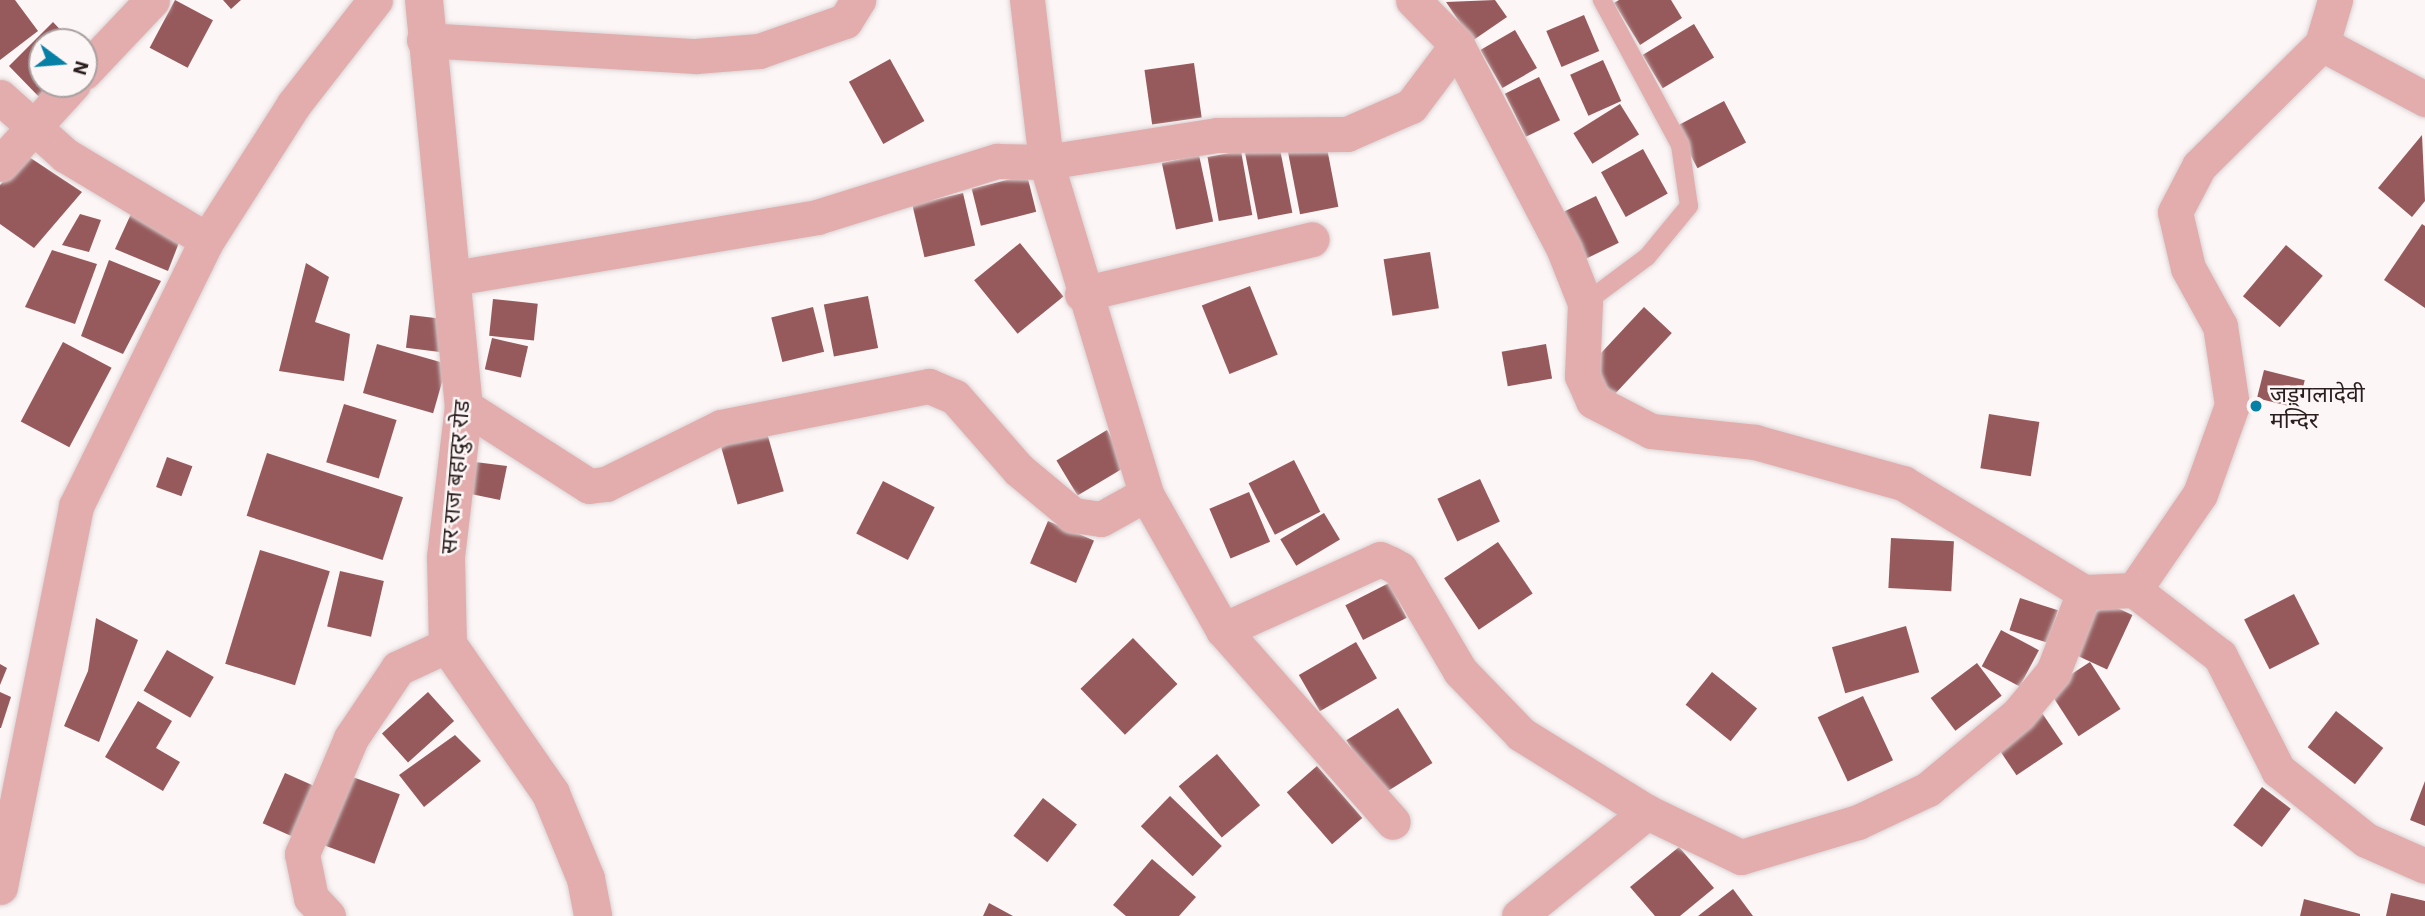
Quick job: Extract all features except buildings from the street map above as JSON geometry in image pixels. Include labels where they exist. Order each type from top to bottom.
[{"type":"street","points":[[98,57],[152,0]]},
{"type":"street","points":[[0,887],[76,506],[207,240],[294,104],[375,0]]},
{"type":"street","name":"सर राज बहादुर रोड","points":[[424,0],[424,40],[453,278],[464,406],[446,558],[448,645]]},
{"type":"street","points":[[424,40],[696,56],[759,51],[845,21],[858,0]]},
{"type":"street","points":[[1027,0],[1046,162],[1082,294],[1146,494],[1223,630],[1393,822]]},
{"type":"street","points":[[1413,0],[1457,45],[1509,134],[1585,303],[1582,376],[1593,401],[1651,431],[1755,442],[1903,482],[2084,592],[2134,590],[2220,656],[2278,770],[2366,840],[2425,866]]},
{"type":"street","points":[[2134,590],[2200,494],[2231,405],[2220,326],[2188,268],[2175,212],[2199,166],[2322,44],[2335,0]]},
{"type":"street","points":[[2322,44],[2425,99]]},
{"type":"street","points":[[453,278],[817,217],[997,161],[1046,162],[1217,135],[1347,134],[1376,126],[1411,106],[1457,45]]},
{"type":"street","points":[[0,97],[65,155],[207,240]]},
{"type":"street","points":[[0,164],[60,98]]},
{"type":"street","points":[[1082,294],[1312,239]]},
{"type":"street","points":[[464,406],[589,486],[606,484],[721,427],[929,386],[955,397],[1019,470],[1073,515],[1101,519],[1146,494]]},
{"type":"street","points":[[1223,630],[1380,559],[1400,569],[1460,671],[1521,734],[1647,812],[1741,857],[1811,839],[1928,789],[2018,714],[2053,672],[2084,592]]},
{"type":"street","points":[[328,916],[311,898],[302,854],[351,737],[398,668],[448,645],[551,794],[586,878],[593,916]]},
{"type":"street","points":[[1519,916],[1647,812]]},
{"type":"lane","points":[[1585,303],[1647,257],[1689,206],[1679,145],[1602,0]]},
{"type":"place","name":"जड़्गलादेवी मन्दिर","points":[[2256,406]]}]
